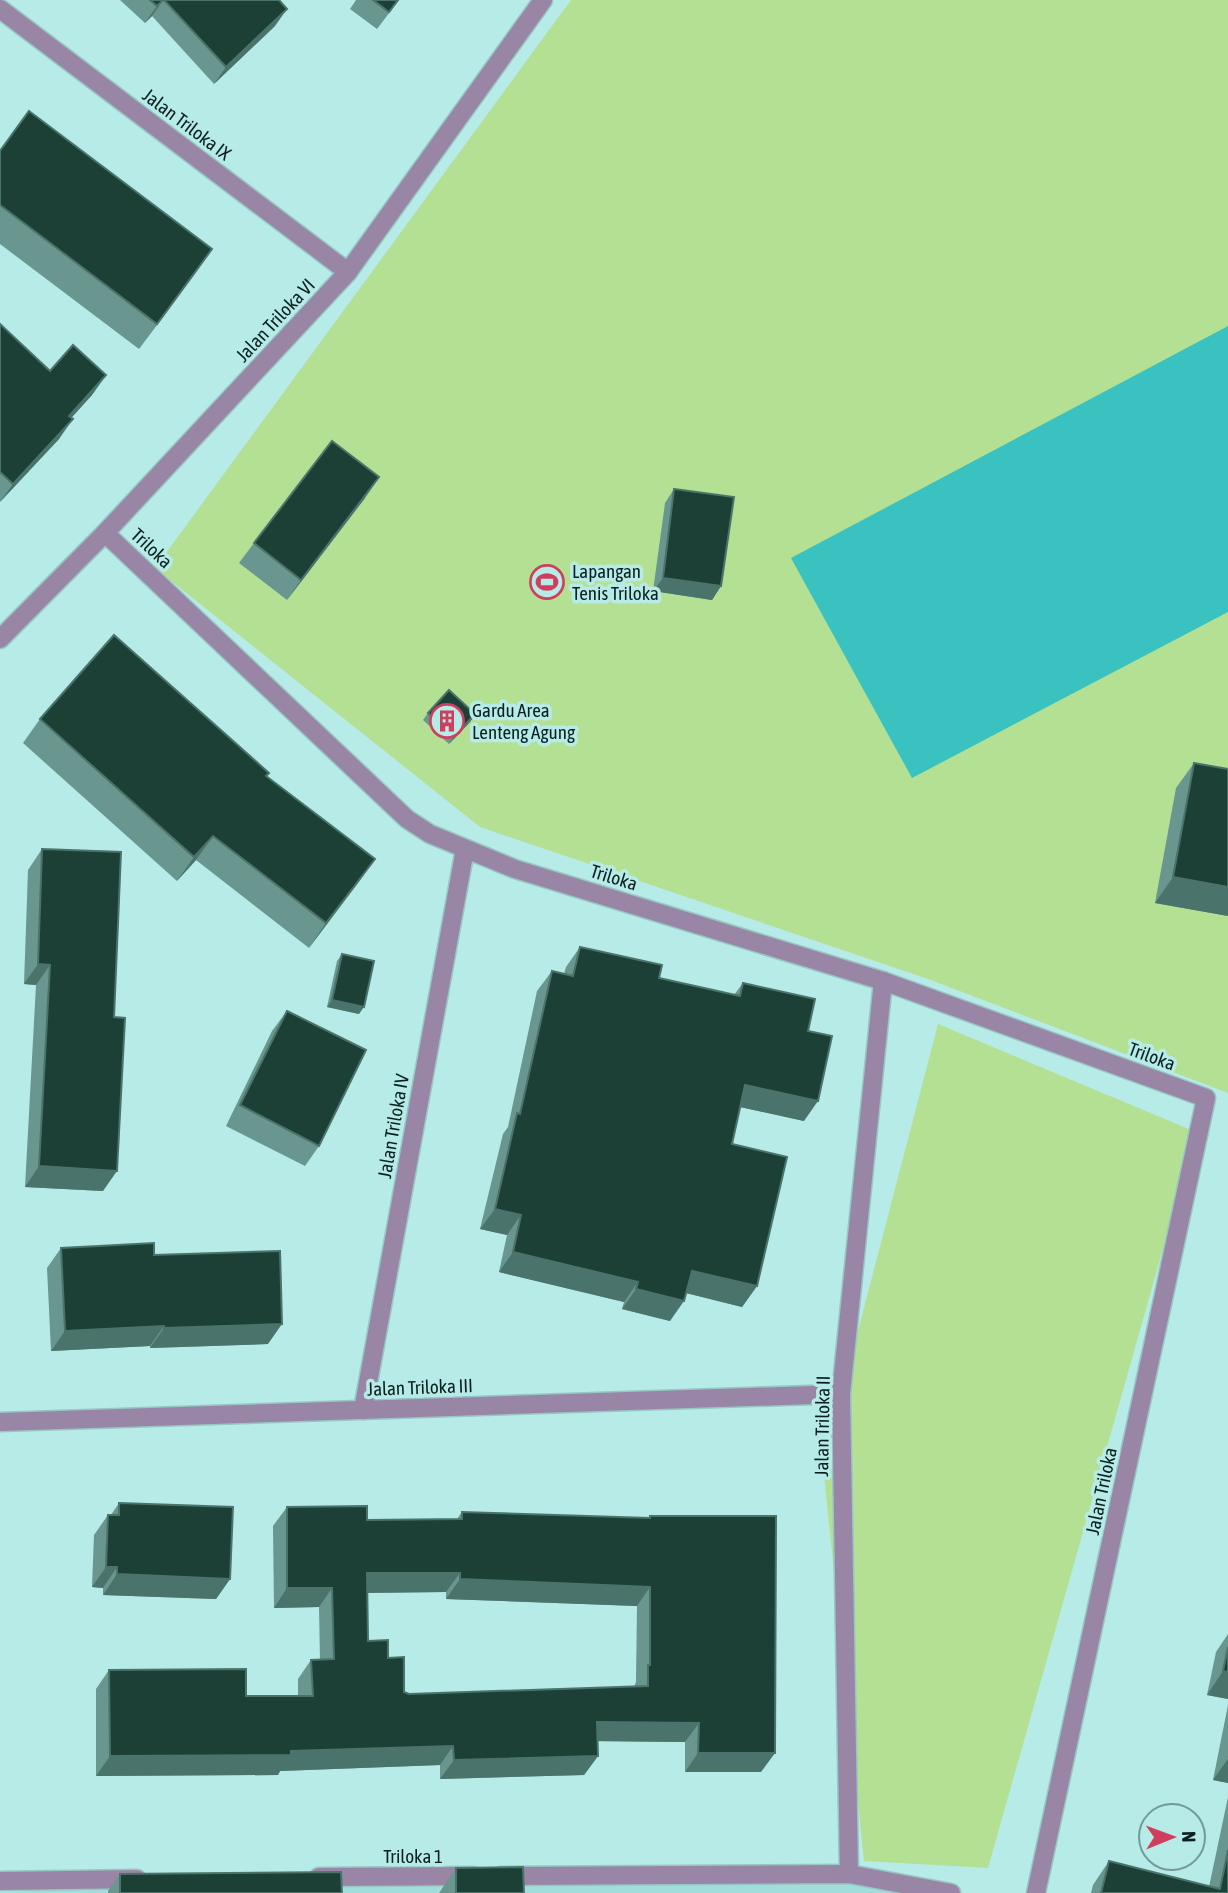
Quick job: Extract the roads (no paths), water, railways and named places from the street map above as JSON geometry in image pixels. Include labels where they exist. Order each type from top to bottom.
[{"type":"street","name":"Jalan Triloka VI","points":[[0,638],[105,533],[348,272],[543,0]]},
{"type":"street","name":"Jalan Triloka IX","points":[[0,9],[348,272]]},
{"type":"street","name":"Triloka","points":[[105,533],[407,819],[430,835],[515,869],[883,981],[1206,1098]]},
{"type":"street","name":"Jalan Triloka IV","points":[[362,1410],[465,849]]},
{"type":"street","name":"Jalan Triloka II","points":[[849,1874],[841,1394],[883,981]]},
{"type":"street","name":"Jalan Triloka","points":[[1036,1893],[1206,1098]]},
{"type":"street","name":"Jalan Triloka III","points":[[0,1423],[841,1394]]},
{"type":"street","name":"Triloka 1","points":[[295,1877],[849,1874],[951,1893]]},
{"type":"street","points":[[0,1881],[157,1878]]},
{"type":"water","points":[[1228,326],[1228,612],[912,778],[791,558]]},
{"type":"place","name":"Lapangan Tenis Triloka","points":[[547,582]]},
{"type":"place","name":"Gardu Area Lenteng Agung","points":[[447,721]]}]
